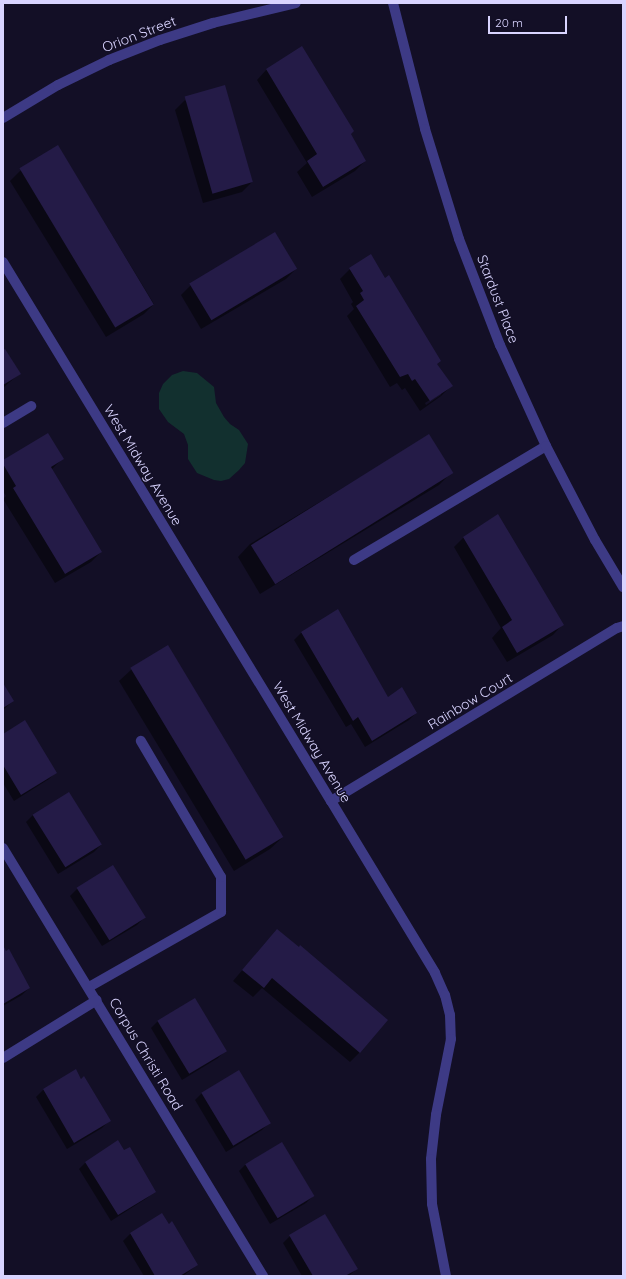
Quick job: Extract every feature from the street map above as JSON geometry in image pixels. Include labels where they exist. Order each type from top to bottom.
[{"type":"street","name":"Orion Street","points":[[3,118],[58,85],[109,60],[160,40],[213,23],[269,6],[296,3]]},
{"type":"street","name":"Stardust Place","points":[[393,3],[425,129],[459,239],[500,345],[546,446],[595,540],[623,587]]},
{"type":"street","name":"West Midway Avenue","points":[[3,262],[435,973],[445,994],[450,1015],[451,1039],[436,1115],[431,1159],[432,1204],[446,1276]]},
{"type":"street","points":[[3,423],[30,406]]},
{"type":"street","points":[[354,560],[546,446]]},
{"type":"street","name":"Rainbow Court","points":[[331,801],[617,628],[623,626]]},
{"type":"street","points":[[89,987],[221,912],[221,877],[141,741]]},
{"type":"street","name":"Corpus Christi Road","points":[[3,848],[97,1000],[263,1276]]},
{"type":"street","points":[[3,1058],[97,1000]]},
{"type":"green space","points":[[183,371],[197,373],[214,387],[216,403],[224,417],[230,424],[239,430],[248,444],[245,463],[229,479],[221,481],[214,480],[197,473],[188,459],[188,445],[184,434],[168,422],[159,409],[159,393],[163,384],[172,375]]},
{"type":"building","points":[[302,46],[354,131],[351,134],[366,161],[323,187],[307,161],[317,154],[266,69]]},
{"type":"building","points":[[225,85],[253,182],[212,194],[185,97]]},
{"type":"building","points":[[58,145],[154,304],[115,328],[19,168]]},
{"type":"building","points":[[275,232],[297,269],[211,320],[189,284]]},
{"type":"building","points":[[371,254],[385,278],[389,275],[441,361],[437,364],[453,386],[430,401],[415,379],[412,381],[408,374],[400,377],[356,306],[364,300],[360,293],[363,291],[349,268]]},
{"type":"building","points":[[5,349],[21,374],[3,385],[3,350]]},
{"type":"building","points":[[48,433],[64,459],[51,467],[102,552],[65,574],[13,488],[16,486],[3,464],[3,460]]},
{"type":"building","points":[[429,434],[453,473],[275,584],[251,545]]},
{"type":"building","points":[[498,514],[564,625],[517,653],[502,627],[512,620],[463,537]]},
{"type":"building","points":[[338,609],[388,697],[402,687],[417,713],[372,741],[358,717],[353,721],[301,632]]},
{"type":"building","points":[[168,645],[283,837],[246,860],[130,668]]},
{"type":"building","points":[[3,683],[14,701],[3,708]]},
{"type":"building","points":[[25,720],[57,773],[21,795],[3,765],[3,734]]},
{"type":"building","points":[[69,792],[102,845],[65,867],[33,815]]},
{"type":"building","points":[[113,865],[146,918],[109,940],[77,888]]},
{"type":"building","points":[[277,929],[299,947],[300,945],[388,1020],[360,1053],[272,978],[264,988],[242,970]]},
{"type":"building","points":[[3,945],[6,951],[9,949],[30,988],[3,1004]]},
{"type":"building","points":[[195,998],[227,1051],[189,1074],[157,1021]]},
{"type":"building","points":[[76,1069],[81,1079],[84,1076],[111,1121],[74,1143],[43,1089]]},
{"type":"building","points":[[239,1070],[271,1123],[233,1146],[201,1093]]},
{"type":"building","points":[[118,1140],[124,1150],[130,1147],[156,1192],[118,1215],[85,1162]]},
{"type":"building","points":[[282,1142],[314,1196],[278,1218],[245,1164]]},
{"type":"building","points":[[162,1213],[169,1224],[172,1221],[198,1265],[180,1276],[155,1276],[130,1233]]},
{"type":"building","points":[[325,1214],[358,1269],[345,1276],[313,1276],[289,1235]]}]
